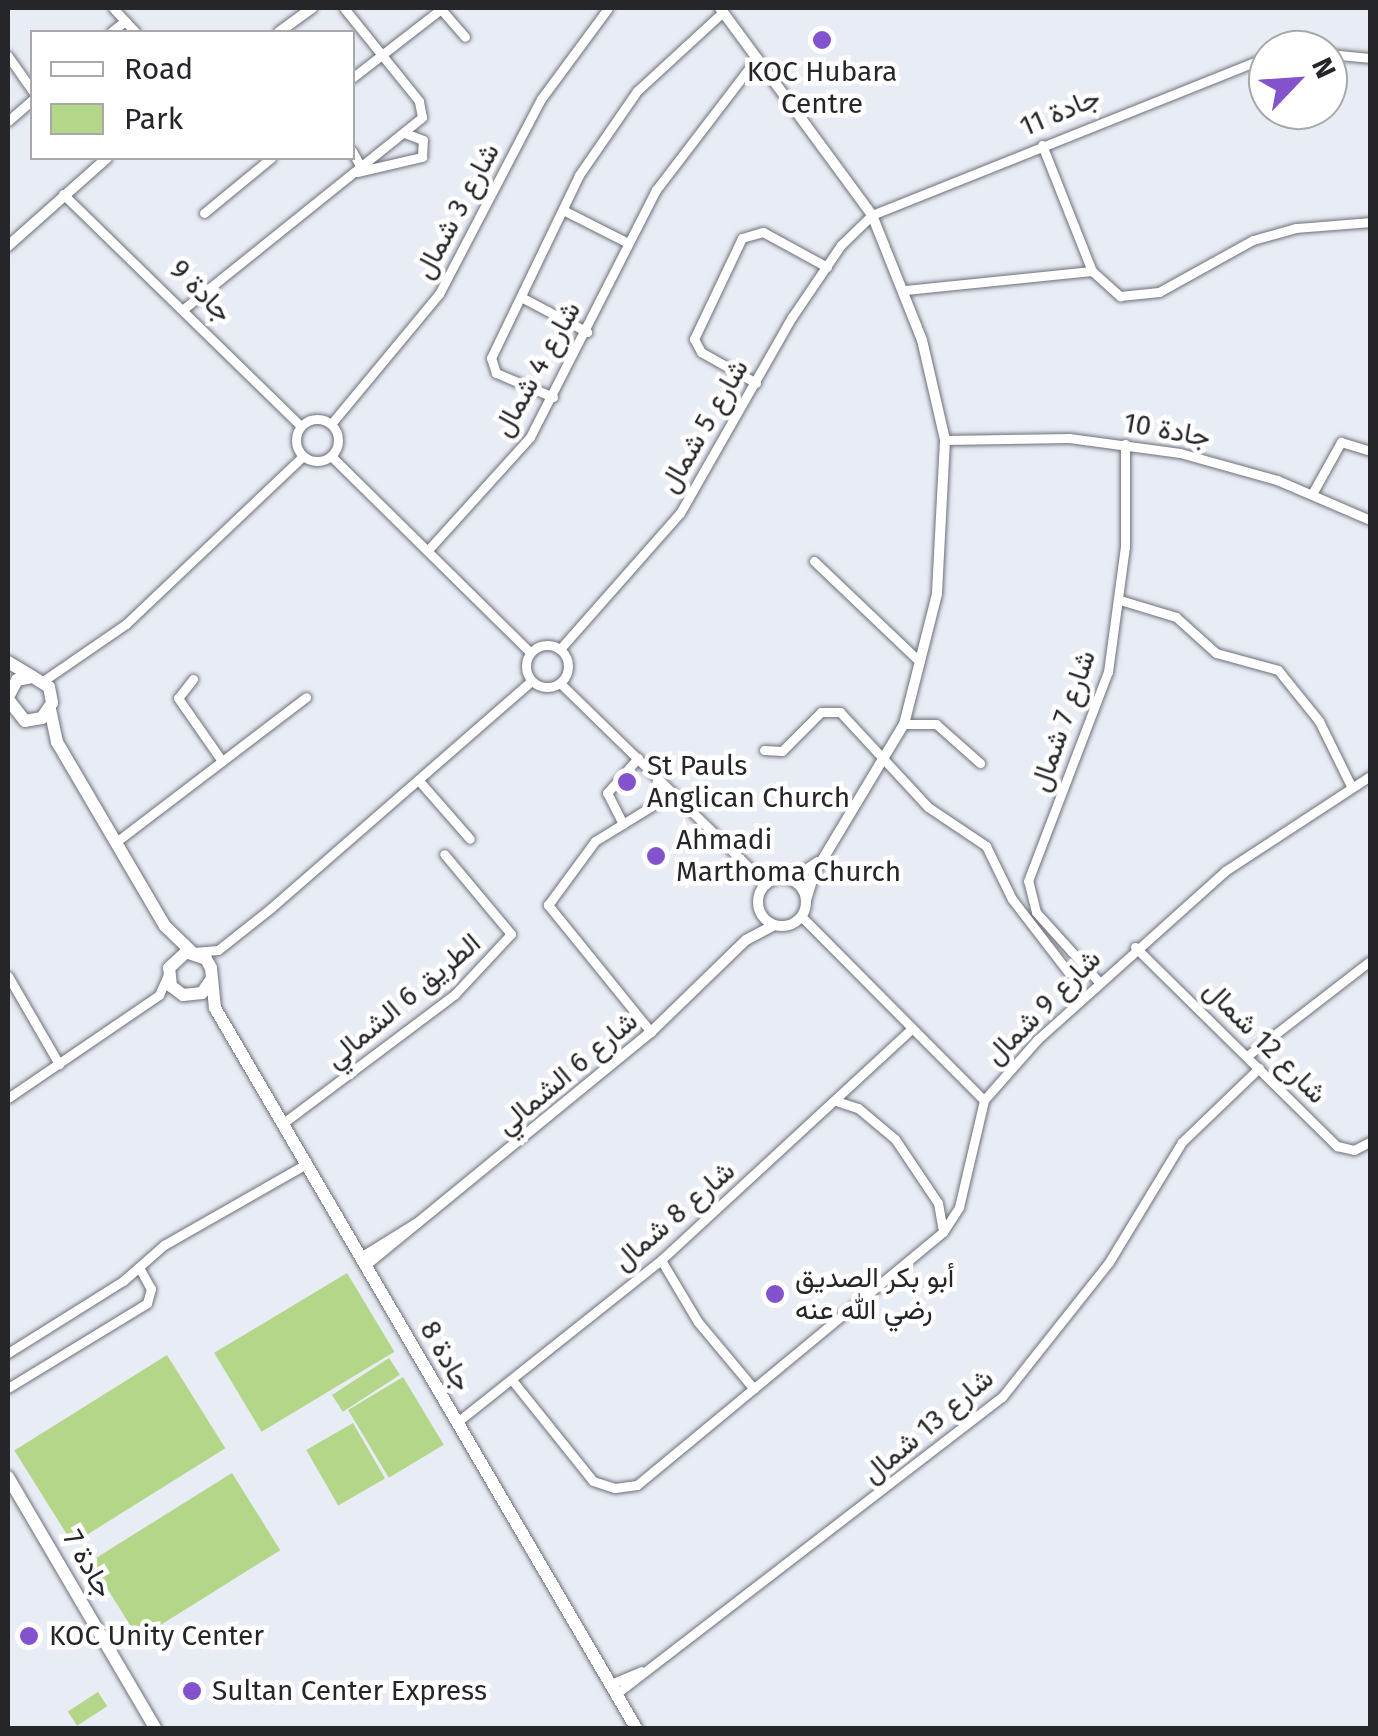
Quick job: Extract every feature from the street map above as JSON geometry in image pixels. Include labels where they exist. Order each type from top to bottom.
[{"type":"main road","points":[[8,662],[38,679],[51,702],[57,742],[165,926],[206,960],[211,978],[189,995]]},
{"type":"main road","points":[[8,679],[8,696],[16,719],[57,742]]},
{"type":"main road","points":[[8,696],[17,680],[38,679]]},
{"type":"main road","points":[[16,719],[51,702]]},
{"type":"main road","points":[[165,926],[168,972],[189,995],[216,1008]]},
{"type":"main road","points":[[168,972],[193,952]]},
{"type":"main road","name":"جادة 8","points":[[211,978],[216,1008],[636,1728]]},
{"type":"main road","name":"جادة 7","points":[[8,1480],[155,1728]]},
{"type":"street","points":[[113,8],[133,30]]},
{"type":"street","points":[[281,30],[312,8]]},
{"type":"street","points":[[186,307],[404,132],[423,111],[344,8]]},
{"type":"street","points":[[355,76],[441,8],[465,37]]},
{"type":"street","name":"شارع 3 شمال","points":[[331,424],[439,294],[541,99],[608,8]]},
{"type":"street","points":[[553,397],[492,367],[520,296],[563,210],[637,91],[721,10],[872,215],[905,290],[945,440],[937,594],[904,724],[826,854],[802,917]]},
{"type":"street","points":[[113,30],[124,21]]},
{"type":"street","points":[[8,56],[30,87]]},
{"type":"street","name":"شارع 4 شمال","points":[[428,550],[530,437],[587,332],[656,190],[757,58]]},
{"type":"street","name":"جادة 11","points":[[872,215],[1248,66]]},
{"type":"street","points":[[8,121],[30,102]]},
{"type":"street","points":[[358,170],[422,157],[423,140],[404,132]]},
{"type":"street","points":[[1042,145],[1092,271],[1105,287],[1138,299],[1253,240],[1296,228],[1370,222]]},
{"type":"street","points":[[8,246],[105,160]]},
{"type":"street","points":[[204,213],[269,160]]},
{"type":"street","points":[[355,160],[358,170]]},
{"type":"street","name":"جادة 9","points":[[63,194],[186,307],[301,426]]},
{"type":"street","points":[[563,210],[628,243]]},
{"type":"street","name":"شارع 5 شمال","points":[[560,649],[680,513],[826,267],[872,215]]},
{"type":"street","points":[[756,383],[701,352],[694,338],[742,238],[763,232],[826,267]]},
{"type":"street","points":[[905,290],[1092,271]]},
{"type":"street","points":[[520,296],[587,332]]},
{"type":"street","points":[[321,419],[331,424],[338,446],[332,456],[312,461],[303,456],[297,446],[301,426],[321,419]]},
{"type":"street","name":"جادة 10","points":[[945,440],[1069,438],[1125,444],[1231,464],[1370,520]]},
{"type":"street","points":[[1312,494],[1341,442],[1370,451]]},
{"type":"street","name":"شارع 7 شمال","points":[[1098,982],[1036,912],[1028,881],[1092,722],[1120,600],[1125,444]]},
{"type":"street","points":[[38,679],[66,671],[176,579],[303,456]]},
{"type":"street","points":[[332,456],[530,652]]},
{"type":"street","points":[[814,561],[920,662]]},
{"type":"street","points":[[1120,600],[1176,617],[1216,653],[1278,670],[1320,722],[1351,786]]},
{"type":"street","points":[[544,644],[560,649],[568,664],[560,682],[544,687],[532,681],[525,665],[530,652],[544,644]]},
{"type":"street","points":[[51,702],[66,671]]},
{"type":"street","points":[[194,679],[178,698],[222,761]]},
{"type":"street","points":[[193,952],[218,950],[421,782],[532,681]]},
{"type":"street","points":[[560,682],[766,884]]},
{"type":"street","points":[[116,842],[306,698]]},
{"type":"street","points":[[764,750],[782,751],[829,708],[840,712],[928,807],[986,846],[1012,900],[1069,973]]},
{"type":"street","points":[[904,724],[936,724],[980,763]]},
{"type":"street","points":[[624,824],[607,793],[638,758]]},
{"type":"street","name":"شارع 9 شمال","points":[[512,1380],[580,1468],[614,1488],[637,1485],[943,1232],[959,1207],[984,1100],[1098,982],[1225,871],[1370,776]]},
{"type":"street","points":[[421,782],[470,839]]},
{"type":"street","points":[[651,1032],[548,905],[595,841],[673,793]]},
{"type":"street","name":"الطريق 6 الشمالي","points":[[282,1124],[455,994],[511,934],[444,854]]},
{"type":"street","points":[[766,884],[791,880],[826,854]]},
{"type":"street","points":[[791,880],[806,900]]},
{"type":"street","points":[[766,884],[759,907],[774,925],[802,917]]},
{"type":"street","name":"شارع 6 الشمالي","points":[[739,946],[759,907]]},
{"type":"street","points":[[802,917],[910,1030],[984,1100]]},
{"type":"street","name":"شارع 6 الشمالي","points":[[363,1262],[416,1224],[651,1032],[739,946],[774,925]]},
{"type":"street","name":"شارع 12 شمال","points":[[1135,947],[1337,1146],[1354,1150],[1370,1142]]},
{"type":"street","points":[[211,978],[218,950]]},
{"type":"street","points":[[1248,1056],[1370,961]]},
{"type":"street","points":[[8,1098],[158,995],[168,972]]},
{"type":"street","points":[[8,976],[59,1064]]},
{"type":"street","points":[[158,995],[189,995]]},
{"type":"street","name":"شارع 8 شمال","points":[[456,1423],[661,1260],[910,1030]]},
{"type":"street","name":"شارع 13 شمال","points":[[614,1689],[1002,1397],[1110,1262],[1182,1142],[1260,1068]]},
{"type":"street","points":[[836,1100],[858,1108],[895,1138],[938,1203],[943,1232]]},
{"type":"street","points":[[8,1353],[139,1267],[164,1244],[306,1164]]},
{"type":"street","points":[[661,1260],[698,1322],[754,1389]]},
{"type":"street","points":[[8,1388],[144,1306],[151,1288],[139,1267]]},
{"type":"green space","points":[[347,1273],[394,1352],[262,1432],[214,1353]]},
{"type":"green space","points":[[167,1355],[225,1448],[73,1544],[14,1450]]},
{"type":"green space","points":[[389,1358],[400,1375],[343,1412],[332,1395]]},
{"type":"green space","points":[[403,1377],[444,1445],[389,1478],[348,1410]]},
{"type":"green space","points":[[353,1423],[385,1478],[338,1505],[306,1450]]},
{"type":"green space","points":[[232,1473],[280,1550],[139,1639],[90,1561]]},
{"type":"green space","points":[[98,1692],[107,1706],[77,1726],[68,1712]]},
{"type":"place","name":"KOC Hubara Centre","points":[[822,40]]},
{"type":"place","name":"St Pauls Anglican Church","points":[[627,782]]},
{"type":"place","name":"Ahmadi Marthoma Church","points":[[656,856]]},
{"type":"place","name":"أبو بكر الصديق رضي الله عنه","points":[[775,1294]]},
{"type":"place","name":"KOC Unity Center","points":[[29,1636]]},
{"type":"place","name":"Sultan Center Express","points":[[192,1691]]}]
